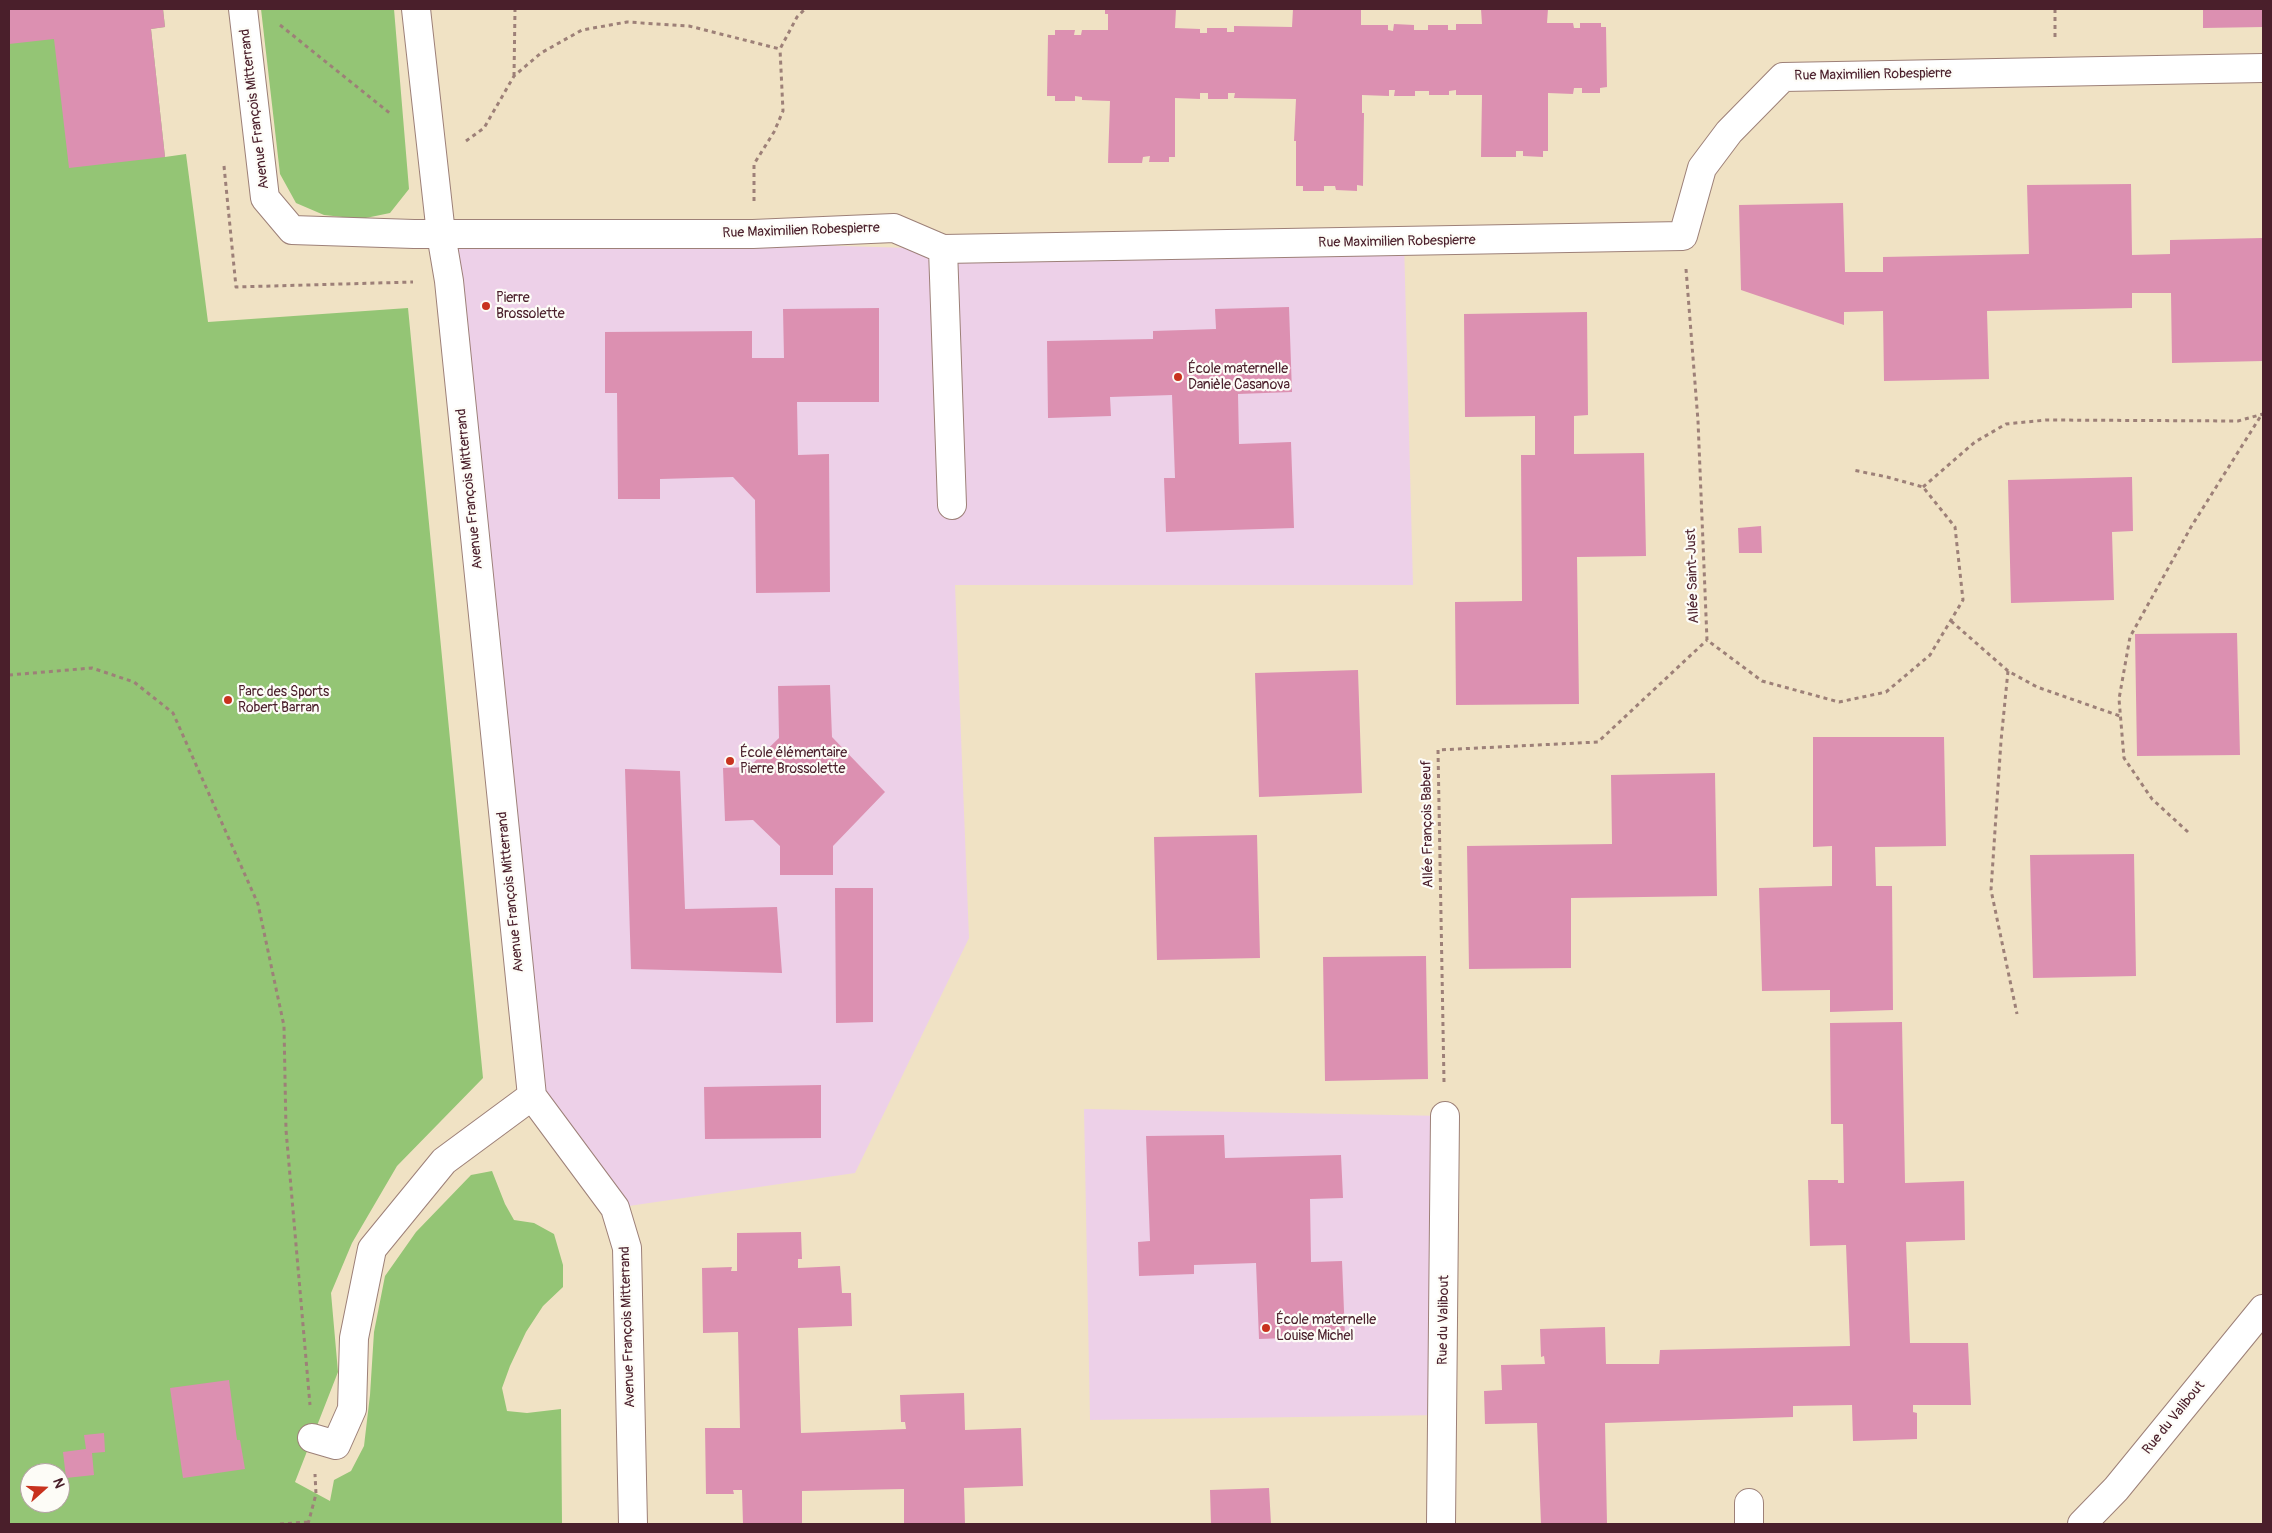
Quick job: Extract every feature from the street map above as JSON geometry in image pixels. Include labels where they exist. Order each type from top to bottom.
[{"type":"street","name":"Avenue François Mitterrand","points":[[243,9],[265,198],[292,230],[441,234]]},
{"type":"street","name":"Avenue François Mitterrand","points":[[416,9],[441,234],[449,280],[532,1096],[615,1208],[627,1248],[633,1524]]},
{"type":"street","name":"Rue Maximilien Robespierre","points":[[441,234],[753,234],[894,228],[943,249],[1683,236],[1702,168],[1729,132],[1783,77],[2263,68]]},
{"type":"street","points":[[943,249],[952,505]]},
{"type":"street","points":[[312,1438],[336,1445],[352,1409],[354,1338],[372,1250],[444,1161],[532,1096]]},
{"type":"street","name":"Rue du Valibout","points":[[1441,1524],[1444,1116]]},
{"type":"street","name":"Rue du Valibout","points":[[2082,1524],[2116,1489],[2263,1309]]},
{"type":"path","points":[[514,76],[515,9]]},
{"type":"path","points":[[753,234],[754,164],[774,132],[783,111],[780,49],[797,17],[805,9]]},
{"type":"path","points":[[276,21],[431,147],[463,142],[484,128],[514,76],[540,53],[582,30],[627,22],[690,26],[780,49]]},
{"type":"path","name":"Allée Saint-Just","points":[[1683,236],[1698,421],[1706,640],[1762,681],[1839,702],[1886,692],[1930,655],[1963,600],[1955,527],[1923,487]]},
{"type":"path","points":[[1853,470],[1923,487],[1976,442],[2006,424],[2046,420],[2238,422],[2263,414]]},
{"type":"path","points":[[2188,832],[2152,799],[2124,758],[2119,699],[2130,637],[2191,527],[2263,414]]},
{"type":"path","points":[[1951,621],[2008,671],[2037,687],[2120,716]]},
{"type":"path","name":"Allée François Babeuf","points":[[1444,1116],[1438,750],[1598,742],[1706,640]]},
{"type":"path","points":[[9,675],[92,668],[134,682],[173,713],[258,904],[284,1026],[286,1130],[308,1387]]},
{"type":"path","points":[[2008,671],[1991,890],[2017,1014]]},
{"type":"path","points":[[280,1524],[308,1522]]},
{"type":"shaded area","name":"École élémentaire Pierre Brossolette","points":[[441,234],[943,249],[1404,242],[1413,585],[955,585],[969,938],[855,1173],[615,1208],[532,1096]]},
{"type":"shaded area","name":"École maternelle Louise Michel","points":[[1084,1109],[1445,1116],[1442,1415],[1090,1420]]},
{"type":"green space","name":"Parc des Sports Robert Barran","points":[[9,9],[163,9],[165,27],[151,29],[165,157],[186,154],[208,322],[408,308],[483,1078],[397,1166],[352,1243],[331,1293],[338,1372],[295,1482],[330,1501],[334,1480],[351,1471],[364,1446],[370,1395],[374,1332],[385,1276],[416,1232],[471,1175],[492,1171],[505,1204],[514,1220],[534,1223],[554,1234],[563,1265],[563,1287],[543,1306],[526,1332],[502,1388],[507,1411],[527,1413],[561,1409],[562,1524],[9,1524]]},
{"type":"green space","points":[[261,9],[394,9],[409,189],[390,213],[361,219],[324,215],[296,203],[280,174]]},
{"type":"building","points":[[9,9],[163,9],[165,27],[151,29],[165,157],[69,168],[54,39],[9,44]]},
{"type":"building","points":[[1105,9],[1176,9],[1175,28],[1200,29],[1200,33],[1207,33],[1207,28],[1227,28],[1227,32],[1234,32],[1234,26],[1292,27],[1293,9],[1361,9],[1361,25],[1388,25],[1388,30],[1393,31],[1394,24],[1414,25],[1414,30],[1428,30],[1428,25],[1448,25],[1448,30],[1456,30],[1456,24],[1482,24],[1481,9],[1548,9],[1547,23],[1573,23],[1574,28],[1580,28],[1580,23],[1601,23],[1601,27],[1606,27],[1607,87],[1600,88],[1600,93],[1582,93],[1582,88],[1574,88],[1573,94],[1548,93],[1548,151],[1543,151],[1543,157],[1523,156],[1523,151],[1516,151],[1516,157],[1481,157],[1482,95],[1456,95],[1456,90],[1449,91],[1449,95],[1429,95],[1429,91],[1415,91],[1415,96],[1394,96],[1395,90],[1389,90],[1389,96],[1362,95],[1362,113],[1364,113],[1363,186],[1357,185],[1357,191],[1336,190],[1335,186],[1324,186],[1324,191],[1303,191],[1303,186],[1296,186],[1296,141],[1294,141],[1296,99],[1234,98],[1235,93],[1228,93],[1228,99],[1208,99],[1208,93],[1200,93],[1200,99],[1175,98],[1175,157],[1169,157],[1169,162],[1149,162],[1150,156],[1143,157],[1142,163],[1108,163],[1110,101],[1082,100],[1082,97],[1075,96],[1075,101],[1055,101],[1055,96],[1047,96],[1048,35],[1055,35],[1055,30],[1075,30],[1074,35],[1081,35],[1082,30],[1108,30],[1108,14],[1105,14]]},
{"type":"building","points":[[2203,9],[2263,9],[2263,27],[2203,28]]},
{"type":"building","points":[[2131,184],[2132,255],[2170,254],[2170,240],[2263,238],[2263,361],[2172,363],[2171,293],[2132,293],[2132,308],[1987,311],[1989,379],[1884,381],[1883,311],[1844,312],[1844,325],[1741,290],[1739,205],[1843,203],[1845,272],[1883,272],[1883,257],[2029,254],[2027,185]]},
{"type":"building","points":[[1289,307],[1292,392],[1238,394],[1239,444],[1291,442],[1294,528],[1166,532],[1164,478],[1175,478],[1172,395],[1110,397],[1111,416],[1048,418],[1047,341],[1153,339],[1153,331],[1216,329],[1215,309]]},
{"type":"building","points":[[879,308],[879,402],[797,402],[798,455],[829,454],[830,592],[756,593],[755,500],[733,477],[660,479],[660,499],[618,499],[617,393],[605,393],[605,332],[752,331],[752,358],[784,358],[783,309]]},
{"type":"building","points":[[1587,312],[1588,415],[1574,416],[1574,454],[1644,453],[1646,556],[1577,557],[1579,704],[1456,705],[1455,602],[1522,601],[1521,455],[1535,455],[1535,416],[1465,417],[1464,314]]},
{"type":"building","points":[[2132,477],[2133,531],[2112,532],[2114,600],[2011,603],[2008,480]]},
{"type":"building","points":[[1761,526],[1762,553],[1739,553],[1738,528]]},
{"type":"building","points":[[2237,633],[2240,755],[2137,756],[2135,634]]},
{"type":"building","points":[[1358,670],[1362,793],[1259,797],[1255,673]]},
{"type":"building","points":[[830,685],[832,737],[885,792],[833,846],[833,875],[780,875],[780,846],[753,820],[725,821],[723,768],[749,767],[779,738],[778,686]]},
{"type":"building","points":[[1813,737],[1944,737],[1946,846],[1875,847],[1876,886],[1892,886],[1893,1010],[1830,1012],[1830,990],[1762,991],[1759,888],[1832,886],[1832,846],[1813,847]]},
{"type":"building","points":[[625,769],[680,771],[685,909],[777,907],[782,973],[631,969]]},
{"type":"building","points":[[1715,773],[1717,896],[1571,898],[1571,968],[1469,969],[1467,846],[1612,844],[1611,775]]},
{"type":"building","points":[[1257,835],[1260,958],[1157,960],[1154,837]]},
{"type":"building","points":[[2134,854],[2136,976],[2033,978],[2030,855]]},
{"type":"building","points":[[835,888],[873,888],[873,1022],[836,1023]]},
{"type":"building","points":[[1426,956],[1428,1079],[1325,1081],[1323,957]]},
{"type":"building","points":[[1902,1022],[1905,1183],[1964,1181],[1965,1240],[1906,1242],[1910,1343],[1968,1343],[1971,1405],[1913,1405],[1913,1412],[1917,1413],[1917,1439],[1853,1441],[1852,1405],[1793,1406],[1793,1417],[1605,1423],[1607,1524],[1541,1524],[1537,1423],[1485,1424],[1484,1391],[1502,1390],[1501,1365],[1545,1364],[1544,1356],[1541,1357],[1540,1329],[1605,1327],[1606,1364],[1659,1364],[1660,1350],[1850,1346],[1846,1245],[1810,1246],[1808,1180],[1838,1180],[1838,1183],[1844,1183],[1843,1124],[1831,1124],[1830,1023]]},
{"type":"building","points":[[821,1085],[821,1138],[705,1139],[704,1087]]},
{"type":"building","points":[[1224,1135],[1225,1158],[1341,1155],[1343,1198],[1310,1199],[1311,1262],[1342,1261],[1345,1336],[1259,1339],[1256,1263],[1194,1265],[1194,1274],[1139,1276],[1138,1242],[1150,1241],[1146,1136]]},
{"type":"building","points":[[801,1232],[802,1259],[798,1259],[798,1268],[840,1266],[842,1293],[851,1293],[852,1326],[798,1328],[801,1433],[906,1429],[905,1422],[901,1422],[900,1395],[964,1393],[965,1430],[1021,1428],[1023,1486],[964,1488],[965,1524],[904,1524],[904,1489],[802,1491],[802,1524],[743,1524],[742,1490],[733,1490],[734,1494],[706,1494],[705,1428],[740,1428],[738,1332],[703,1333],[702,1268],[732,1267],[731,1271],[737,1271],[737,1233]]},
{"type":"building","points":[[229,1380],[237,1440],[240,1440],[245,1469],[183,1478],[170,1388]]},
{"type":"building","points":[[104,1433],[105,1452],[92,1453],[94,1475],[70,1478],[70,1463],[64,1463],[63,1452],[86,1449],[84,1435]]},
{"type":"building","points":[[1269,1488],[1271,1524],[1211,1524],[1210,1490]]},
{"type":"place","name":"Pierre Brossolette","points":[[486,306]]},
{"type":"place","name":"École maternelle Danièle Casanova","points":[[1178,377]]},
{"type":"place","name":"Parc des Sports Robert Barran","points":[[228,700]]},
{"type":"place","name":"École élémentaire Pierre Brossolette","points":[[730,761]]},
{"type":"place","name":"École maternelle Louise Michel","points":[[1266,1328]]}]
